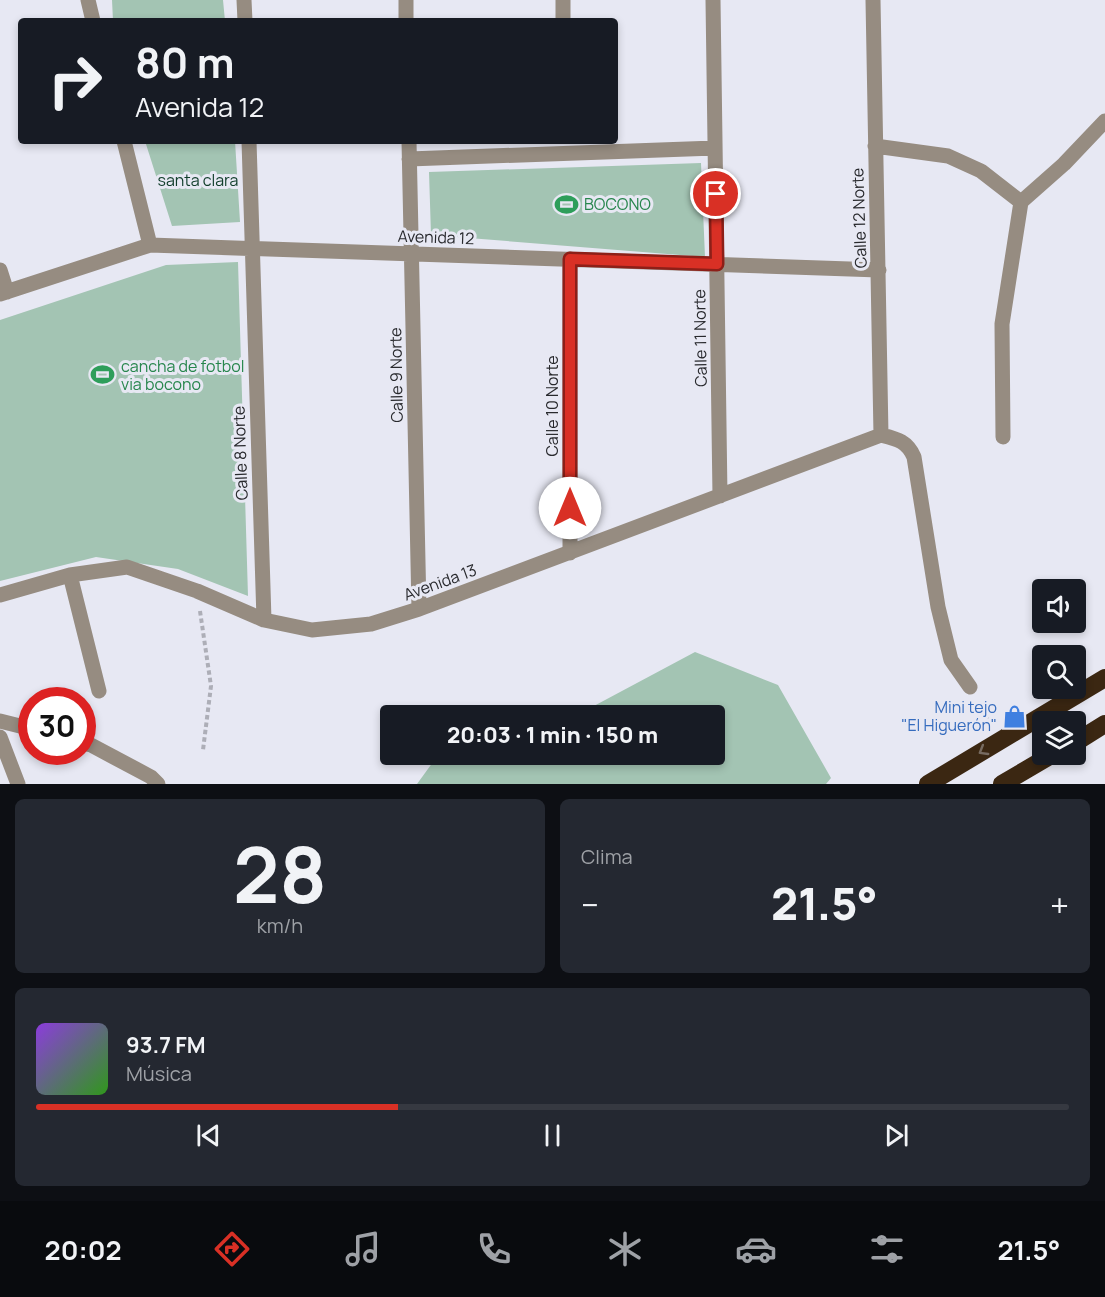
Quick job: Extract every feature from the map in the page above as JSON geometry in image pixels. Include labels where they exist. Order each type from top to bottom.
[{"type":"highway","points":[[928,784],[1105,678]]},
{"type":"highway","points":[[1086,735],[1105,724]]},
{"type":"highway","points":[[1005,783],[1035,765]]},
{"type":"street","points":[[88,0],[92,18]]},
{"type":"street","points":[[244,0],[245,18]]},
{"type":"street","points":[[406,0],[406,18]]},
{"type":"street","points":[[562,0],[563,18]]},
{"type":"street","name":"Calle 11 Norte","points":[[713,0],[720,496]]},
{"type":"street","name":"Calle 12 Norte","points":[[873,0],[881,435]]},
{"type":"street","points":[[1003,437],[1002,324],[1021,202],[1064,164],[1105,121]]},
{"type":"street","points":[[125,144],[150,245]]},
{"type":"street","name":"Calle 8 Norte","points":[[249,144],[264,620]]},
{"type":"street","name":"Calle 9 Norte","points":[[409,144],[419,609]]},
{"type":"street","points":[[876,146],[948,156],[981,171],[1021,202]]},
{"type":"street","points":[[409,159],[564,147],[715,148]]},
{"type":"street","name":"Avenida 12","points":[[3,293],[150,245],[879,270]]},
{"type":"street","name":"Calle 10 Norte","points":[[570,259],[570,553]]},
{"type":"street","points":[[0,270],[3,293]]},
{"type":"street","points":[[881,435],[901,440],[909,446],[914,457],[938,607],[951,660],[970,687]]},
{"type":"street","name":"Avenida 13","points":[[0,596],[70,575],[128,567],[197,591],[264,620],[312,630],[371,624],[419,609],[881,435]]},
{"type":"street","points":[[70,575],[99,691]]},
{"type":"street","points":[[0,721],[18,726]]},
{"type":"street","points":[[0,736],[18,784]]},
{"type":"street","points":[[96,748],[151,777],[158,784]]},
{"type":"path","points":[[197,591],[211,686],[203,750]]},
{"type":"path","points":[[970,687],[1001,740]]},
{"type":"green space","points":[[112,0],[223,0],[225,18],[113,18]]},
{"type":"green space","name":"santa clara","points":[[146,144],[235,144],[240,222],[172,226]]},
{"type":"green space","name":"BOCONO","points":[[701,163],[705,257],[431,235],[429,172]]},
{"type":"green space","points":[[238,262],[248,596],[178,569],[96,557],[0,581],[0,320],[166,265]]},
{"type":"green space","points":[[695,652],[778,685],[831,778],[826,784],[417,784],[431,765],[725,765],[725,705],[596,705]]},
{"type":"place","name":"BOCONO","points":[[566,204]]},
{"type":"place","name":"cancha de fotbol via bocono","points":[[103,375]]},
{"type":"place","name":"Mini tejo \"El Higuerón\"","points":[[1015,716]]},
{"type":"route","points":[[570,508],[570,259],[717,264],[716,194]]}]
